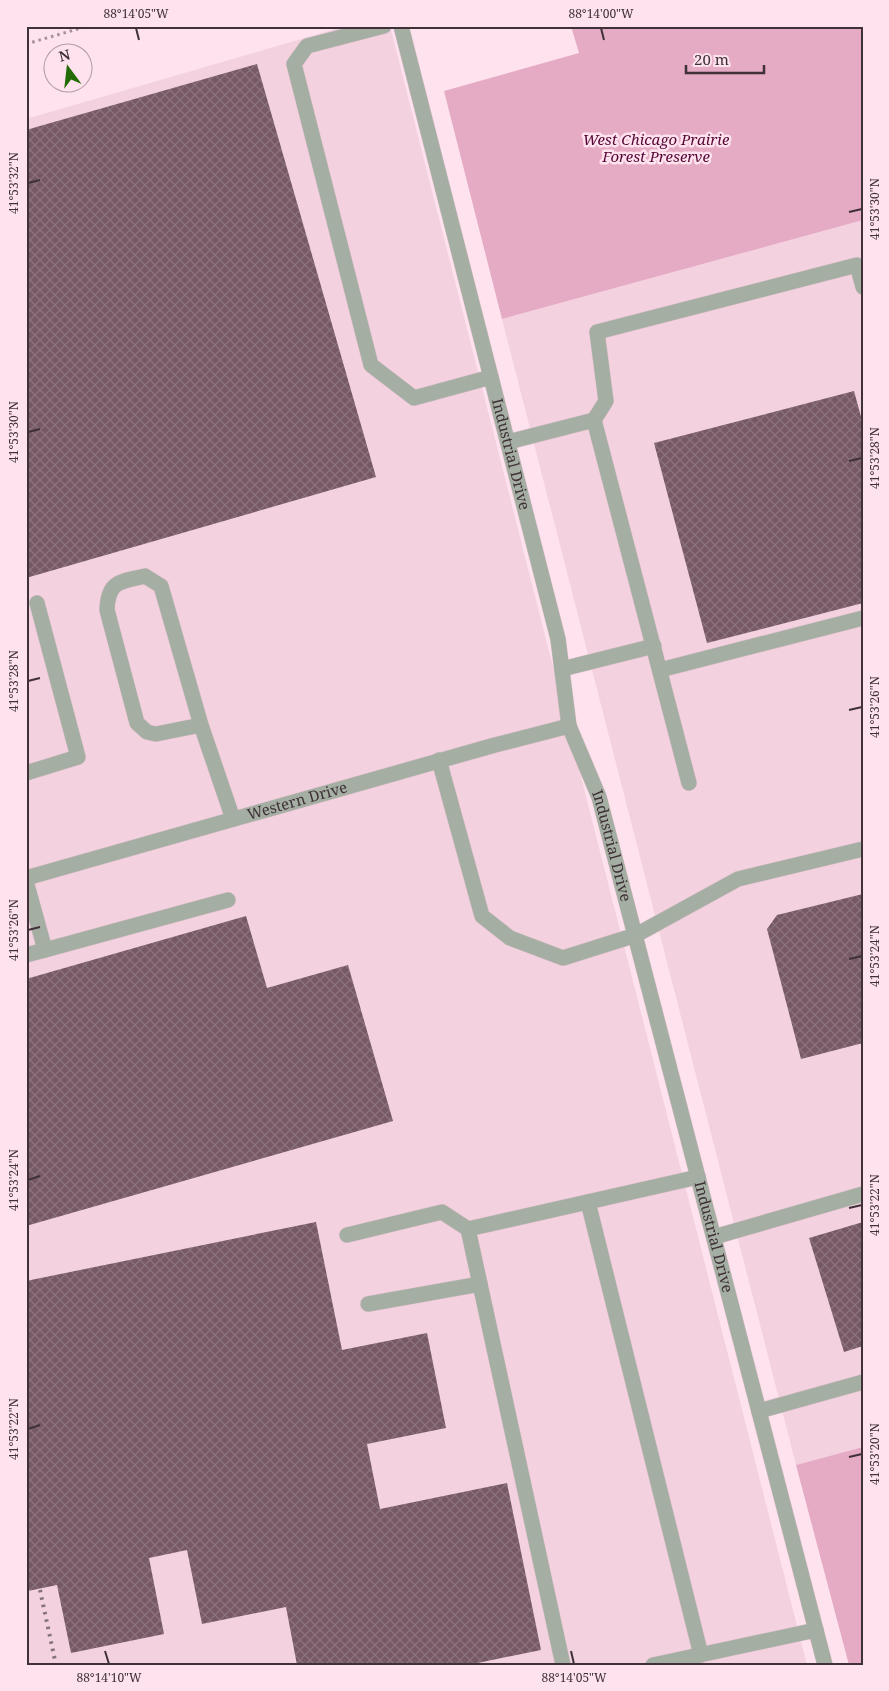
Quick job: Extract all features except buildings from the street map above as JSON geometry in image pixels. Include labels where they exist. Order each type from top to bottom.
[{"type":"street","points":[[384,26],[307,46],[294,64],[371,365],[414,398],[491,377]]},
{"type":"street","name":"Industrial Drive","points":[[401,26],[558,639],[569,726],[599,797],[825,1665]]},
{"type":"street","points":[[508,442],[594,420],[606,402],[597,332],[856,265],[863,287]]},
{"type":"street","points":[[594,420],[689,782]]},
{"type":"street","points":[[201,725],[156,734],[147,732],[137,722],[107,610],[107,595],[117,582],[145,576],[161,586],[201,725],[232,819]]},
{"type":"street","points":[[26,773],[78,757],[37,603]]},
{"type":"street","points":[[660,670],[863,618]]},
{"type":"street","points":[[562,669],[654,646]]},
{"type":"street","name":"Western Drive","points":[[26,880],[439,760],[569,726]]},
{"type":"street","points":[[439,760],[482,916],[510,938],[563,958],[636,935],[738,879],[863,849]]},
{"type":"street","points":[[26,880],[45,950]]},
{"type":"street","points":[[26,955],[228,900]]},
{"type":"street","points":[[468,1229],[698,1177]]},
{"type":"street","points":[[714,1237],[863,1194]]},
{"type":"street","points":[[588,1202],[700,1655]]},
{"type":"street","points":[[347,1235],[442,1212],[468,1229],[562,1665]]},
{"type":"street","points":[[368,1304],[480,1284]]},
{"type":"street","points":[[759,1411],[863,1382]]},
{"type":"street","points":[[654,1665],[816,1630]]},
{"type":"path","points":[[26,44],[88,26]]},
{"type":"shaded area","points":[[346,26],[390,26],[807,1665],[26,1665],[26,119]]},
{"type":"shaded area","points":[[863,220],[863,1447],[796,1465],[502,319]]},
{"type":"green space","name":"West Chicago Prairie Forest Preserve","points":[[571,26],[863,26],[863,220],[502,319],[444,91],[579,53]]},
{"type":"green space","points":[[863,1447],[863,1665],[849,1665],[796,1465]]},
{"type":"railway","points":[[40,1590],[56,1665]]}]
